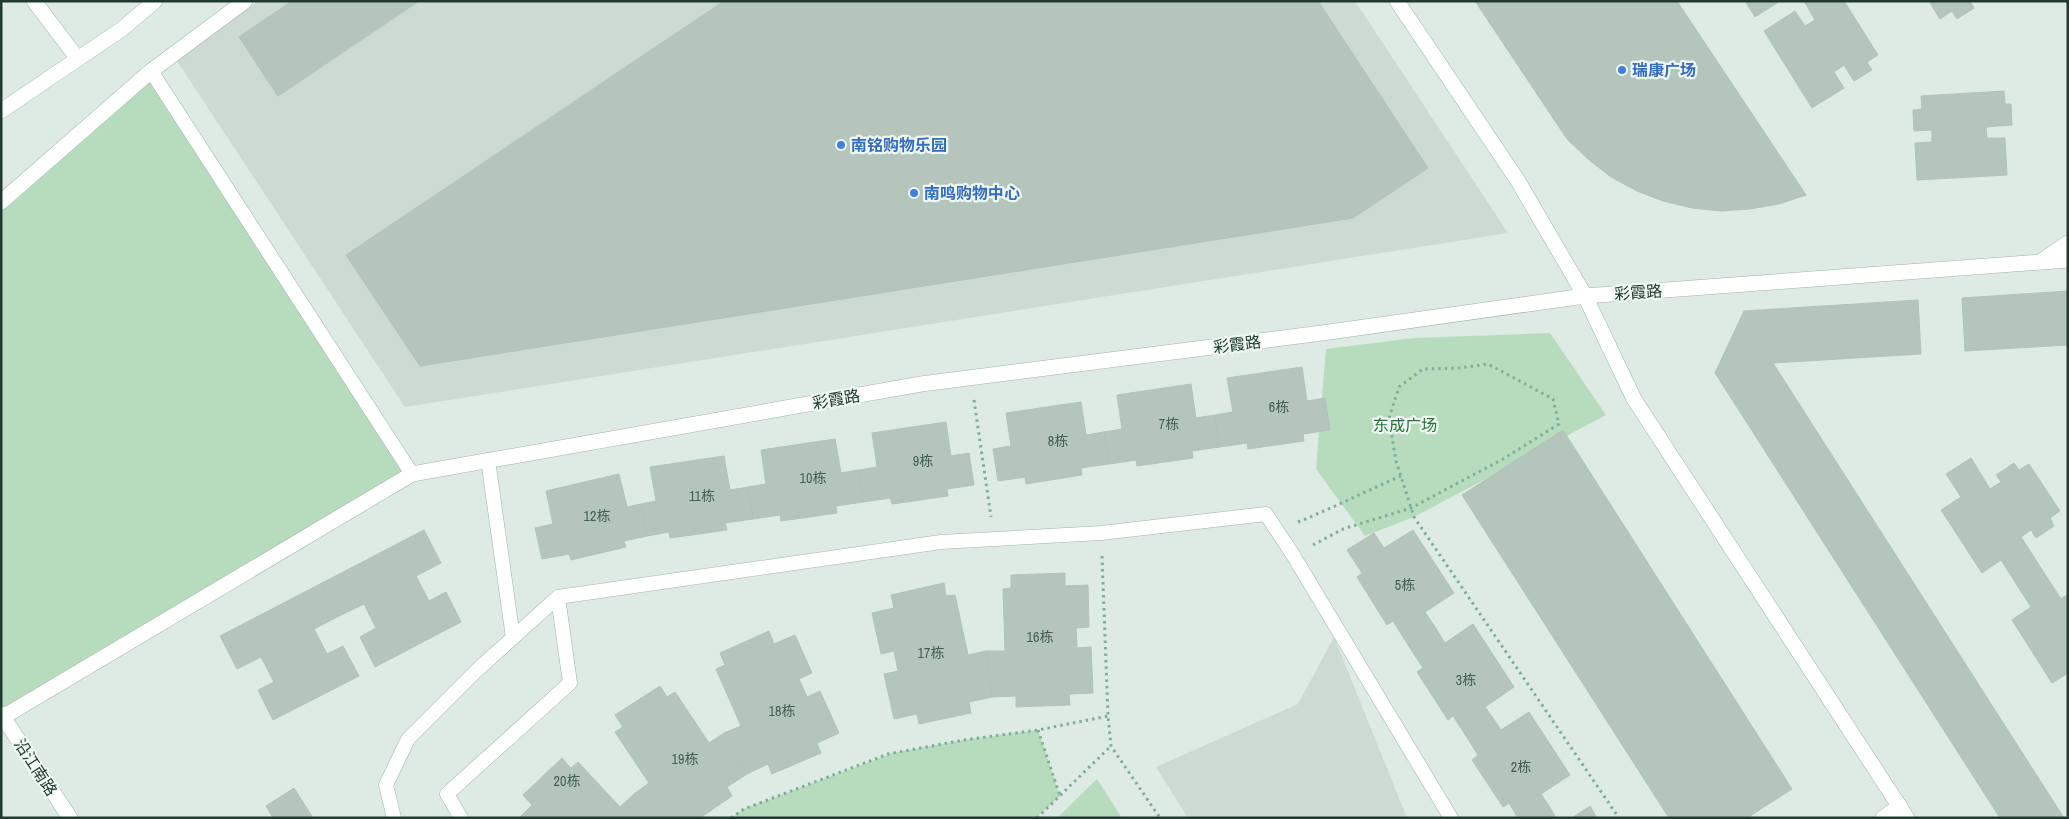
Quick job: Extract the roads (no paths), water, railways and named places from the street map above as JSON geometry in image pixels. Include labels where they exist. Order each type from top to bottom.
[{"type":"street","points":[[34,1],[78,59]]},
{"type":"street","points":[[1,111],[122,29],[155,1]]},
{"type":"street","points":[[1,202],[151,71],[245,1]]},
{"type":"street","points":[[1397,1],[1518,181],[1585,296],[1634,399],[1903,812],[1883,818]]},
{"type":"street","points":[[2040,262],[2068,243]]},
{"type":"street","name":"彩霞路","points":[[412,474],[922,384],[1322,333],[1585,296],[2068,260]]},
{"type":"street","points":[[2,715],[412,474]]},
{"type":"street","name":"沿江南路","points":[[2,715],[70,818]]},
{"type":"lane","points":[[151,71],[412,474]]},
{"type":"lane","points":[[488,460],[513,638]]},
{"type":"lane","points":[[394,818],[386,785],[408,739],[558,597],[941,542],[1101,533],[1266,514],[1293,555],[1451,818]]},
{"type":"lane","points":[[461,818],[447,794],[570,682],[558,597]]},
{"type":"place","name":"瑞康广场","points":[[1622,70]]},
{"type":"place","name":"南铭购物乐园","points":[[841,145]]},
{"type":"place","name":"南鸣购物中心","points":[[914,193]]},
{"type":"park label","name":"东成广场","points":[[1405,425]]}]
